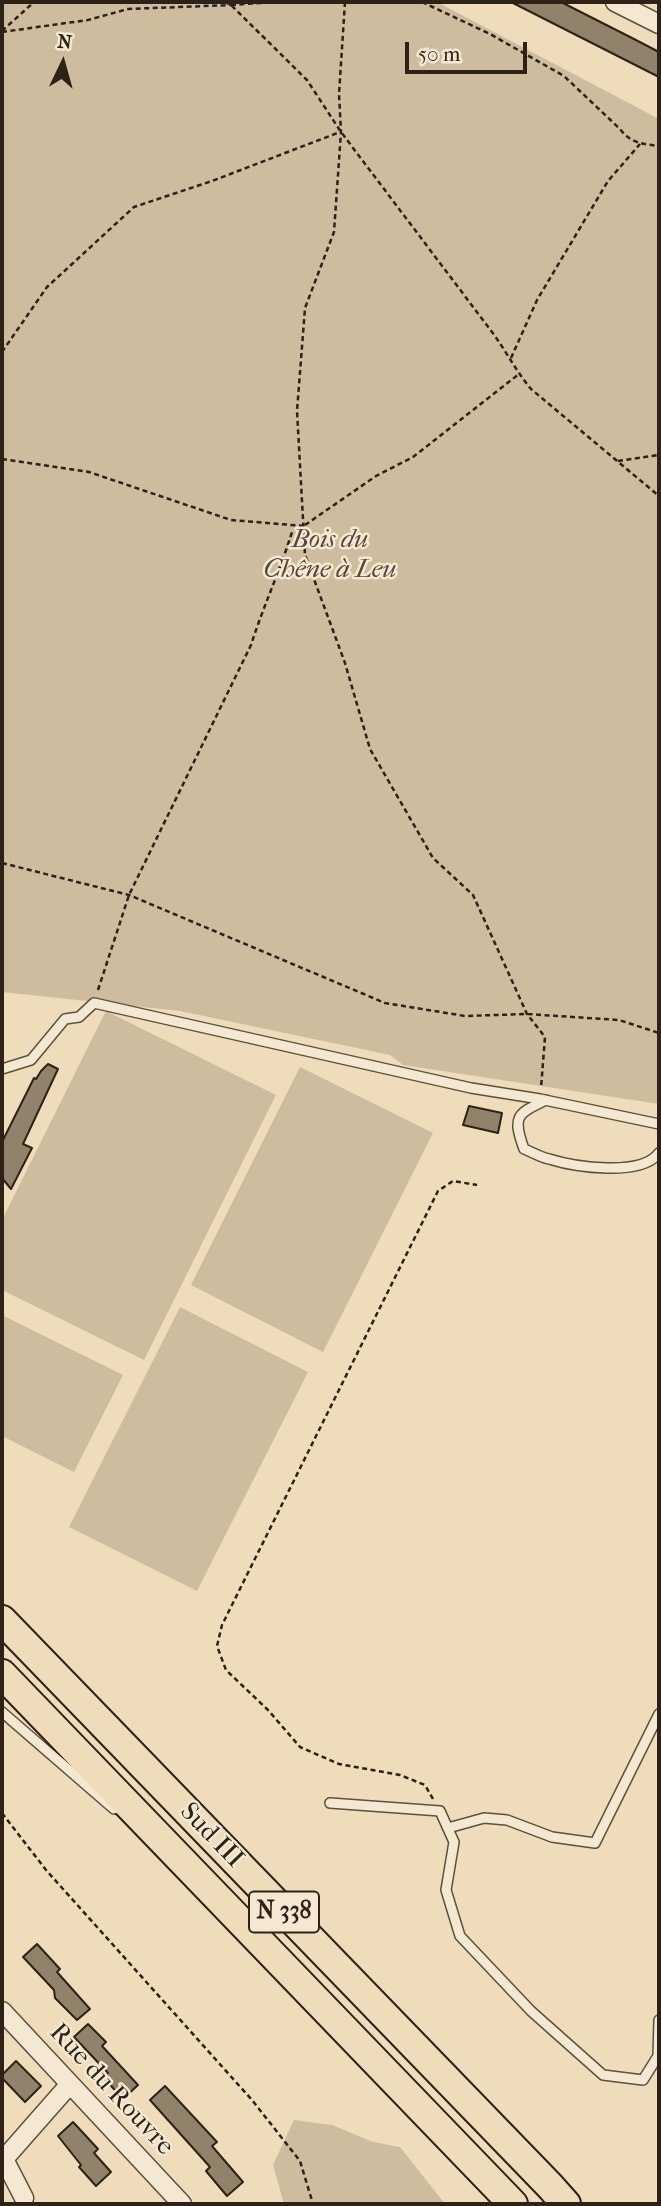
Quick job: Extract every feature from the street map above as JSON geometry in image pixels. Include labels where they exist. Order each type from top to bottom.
[{"type":"highway","name":"Sud III","points":[[2,1620],[566,2204]]},
{"type":"highway","name":"Sud III","points":[[2,1674],[513,2204]]},
{"type":"street","points":[[615,2],[659,24]]},
{"type":"street","name":"Rue du Rouvre","points":[[2,2011],[182,2204]]},
{"type":"street","points":[[24,2198],[4,2159],[70,2084]]},
{"type":"lane","points":[[2,1069],[31,1060],[65,1019],[79,1017],[94,1003],[471,1088],[543,1099],[659,1124]]},
{"type":"lane","points":[[543,1099],[522,1111],[519,1118],[517,1132],[524,1149],[547,1159],[584,1167],[631,1167],[655,1158],[659,1153]]},
{"type":"lane","points":[[2,1712],[122,1816]]},
{"type":"lane","points":[[448,1828],[484,1818],[507,1820],[552,1837],[595,1843],[659,1714]]},
{"type":"lane","points":[[330,1803],[440,1811],[454,1842],[446,1890],[460,1936],[531,2011],[603,2076],[643,2080],[658,2057],[659,2020]]},
{"type":"lane","points":[[132,1825],[217,1898]]},
{"type":"path","points":[[2,31],[34,2]]},
{"type":"path","points":[[2,31],[88,20],[128,9],[275,2]]},
{"type":"path","points":[[345,2],[339,94],[341,132],[334,232],[305,308],[297,411],[305,555],[345,663],[370,749],[433,858],[472,895],[527,1014],[545,1037],[543,1099]]},
{"type":"path","points":[[422,2],[489,34],[564,76],[620,129],[626,138],[640,144],[659,146]]},
{"type":"path","points":[[228,3],[307,80],[341,132],[511,358],[514,368],[531,389],[659,496]]},
{"type":"path","points":[[2,352],[47,287],[134,206],[212,181],[341,132]]},
{"type":"path","points":[[511,358],[537,300],[608,181],[640,144]]},
{"type":"path","points":[[94,1003],[129,895],[251,645],[292,532],[376,475],[413,457],[519,374]]},
{"type":"path","points":[[618,461],[659,455]]},
{"type":"path","points":[[2,459],[89,472],[232,520],[304,525]]},
{"type":"path","points":[[2,863],[129,895],[385,1003],[465,1016],[527,1014],[619,1020],[659,1033]]},
{"type":"path","points":[[440,1811],[425,1785],[400,1775],[339,1764],[300,1747],[268,1710],[226,1670],[217,1646],[222,1625],[438,1191],[453,1181],[477,1185]]},
{"type":"path","points":[[2,1813],[46,1870],[268,2121],[300,2161],[313,2204]]},
{"type":"green space","name":"Bois du Chêne à Leu","points":[[2,2],[437,2],[659,119],[659,1104],[403,1065],[390,1055],[180,1011],[2,992]]},
{"type":"green space","points":[[106,1011],[276,1095],[144,1360],[2,1290],[2,1220]]},
{"type":"green space","points":[[300,1067],[433,1133],[323,1352],[191,1285]]},
{"type":"green space","points":[[180,1307],[308,1372],[197,1591],[69,1527]]},
{"type":"green space","points":[[2,1315],[123,1375],[74,1472],[2,1436]]},
{"type":"green space","points":[[294,2120],[332,2125],[373,2142],[400,2147],[445,2204],[284,2204],[273,2165]]},
{"type":"building","points":[[511,2],[561,2],[659,52],[659,77]]},
{"type":"building","points":[[48,1064],[58,1069],[23,1144],[32,1148],[11,1189],[2,1178],[2,1142],[34,1078],[36,1079]]},
{"type":"building","points":[[469,1106],[502,1113],[498,1133],[463,1125]]},
{"type":"building","points":[[37,1944],[60,1969],[57,1972],[90,2009],[77,2020],[55,1998],[54,1990],[23,1957]]},
{"type":"building","points":[[88,2024],[106,2042],[102,2046],[138,2085],[123,2099],[103,2077],[108,2073],[74,2037]]},
{"type":"building","points":[[16,2061],[41,2086],[25,2102],[2,2078]]},
{"type":"building","points":[[165,2086],[217,2142],[212,2146],[243,2182],[227,2196],[206,2171],[210,2167],[150,2100]]},
{"type":"building","points":[[73,2122],[98,2149],[94,2153],[111,2172],[96,2186],[58,2136]]}]
